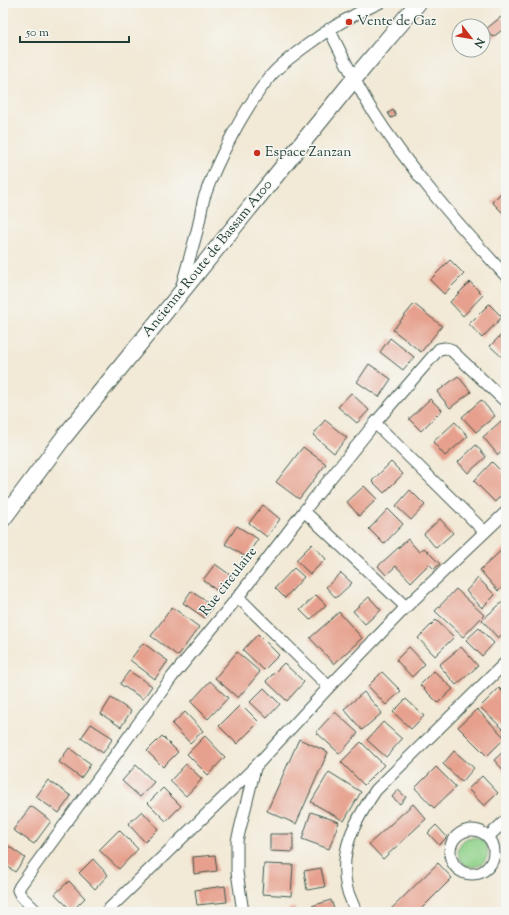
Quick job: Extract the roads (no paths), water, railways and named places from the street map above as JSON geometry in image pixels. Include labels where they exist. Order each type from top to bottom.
[{"type":"main road","name":"Ancienne Route de Bassam A100","points":[[3,519],[64,437],[354,79],[418,3]]},
{"type":"street","points":[[179,296],[204,200],[212,176],[240,122],[269,77],[287,60],[329,29],[379,3]]},
{"type":"street","points":[[329,29],[370,107],[415,171],[434,195],[506,276]]},
{"type":"street","name":"Rue circulaire","points":[[37,912],[21,896],[18,890],[20,886],[172,677],[238,597],[304,511],[375,423],[439,349],[450,349],[506,402]]},
{"type":"street","points":[[375,423],[485,532]]},
{"type":"street","points":[[304,511],[406,607]]},
{"type":"street","points":[[106,912],[255,767],[406,607],[506,512]]},
{"type":"street","points":[[238,597],[329,687]]},
{"type":"street","points":[[356,912],[347,889],[344,868],[353,827],[363,809],[376,790],[506,662]]},
{"type":"street","points":[[243,912],[237,872],[238,840],[255,767]]},
{"type":"street","points":[[489,836],[506,820]]},
{"type":"street","points":[[473,830],[482,832],[489,836],[495,853],[493,861],[488,868],[480,873],[472,874],[463,872],[456,867],[452,860],[450,851],[452,843],[457,836],[465,831],[473,830]]},
{"type":"place","name":"Vente de Gaz","points":[[349,22]]},
{"type":"place","name":"Espace Zanzan","points":[[257,153]]}]
